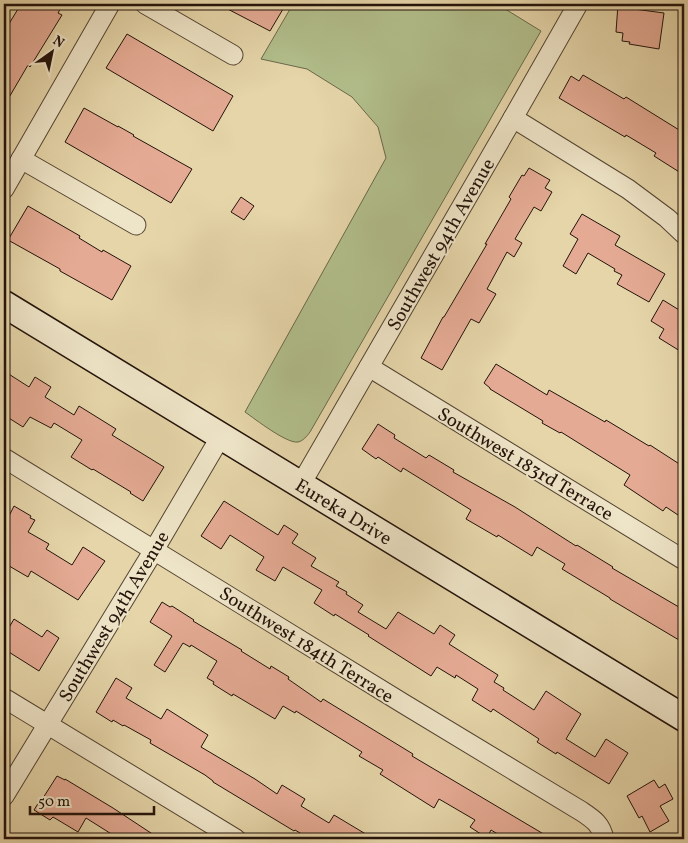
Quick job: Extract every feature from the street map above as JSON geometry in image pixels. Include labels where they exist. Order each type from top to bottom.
[{"type":"main road","name":"Eureka Drive","points":[[4,304],[684,718]]},
{"type":"street","points":[[4,189],[110,4]]},
{"type":"street","points":[[145,4],[233,55]]},
{"type":"street","name":"Southwest 94th Avenue","points":[[301,484],[514,118],[578,4]]},
{"type":"street","points":[[514,118],[628,189],[667,218],[684,234]]},
{"type":"street","points":[[21,159],[136,225]]},
{"type":"street","name":"Southwest 183rd Terrace","points":[[368,367],[684,560]]},
{"type":"street","name":"Southwest 94th Avenue","points":[[4,796],[221,436]]},
{"type":"street","name":"Southwest 184th Terrace","points":[[4,458],[580,811],[598,823],[604,838]]},
{"type":"street","points":[[4,698],[236,839]]},
{"type":"green space","points":[[293,4],[497,4],[541,31],[310,432],[298,442],[286,439],[245,412],[386,158],[378,127],[352,97],[307,69],[261,59]]},
{"type":"building","points":[[21,4],[63,4],[58,13],[62,15],[30,67],[28,65],[4,106],[4,32]]},
{"type":"building","points":[[218,4],[286,4],[270,31]]},
{"type":"building","points":[[618,4],[635,4],[634,9],[664,13],[659,49],[622,41],[623,33],[616,32]]},
{"type":"building","points":[[127,34],[233,96],[213,131],[106,68]]},
{"type":"building","points":[[583,75],[624,99],[626,97],[684,133],[684,175],[654,156],[656,153],[559,98],[571,76],[579,81]]},
{"type":"building","points":[[84,108],[192,169],[171,203],[65,142]]},
{"type":"building","points":[[529,168],[550,180],[545,188],[552,192],[541,211],[534,207],[515,239],[522,243],[514,257],[507,252],[487,289],[496,294],[479,323],[471,319],[442,370],[421,358],[443,317],[487,244],[485,244],[511,199],[509,197],[522,175],[524,176]]},
{"type":"building","points":[[241,197],[254,206],[244,220],[231,212]]},
{"type":"building","points":[[28,206],[80,236],[79,238],[102,252],[103,250],[131,266],[112,300],[8,240]]},
{"type":"building","points":[[582,214],[620,236],[615,245],[665,274],[649,302],[617,284],[622,275],[588,253],[576,274],[563,266],[578,239],[570,234]]},
{"type":"building","points":[[663,300],[684,313],[684,344],[680,351],[659,338],[664,329],[651,321]]},
{"type":"building","points":[[496,364],[547,395],[549,390],[605,422],[606,420],[684,467],[684,519],[666,507],[663,511],[624,485],[630,475],[561,432],[542,423],[543,421],[490,389],[484,383]]},
{"type":"building","points":[[4,371],[29,387],[35,377],[51,387],[45,397],[74,415],[79,406],[116,429],[112,435],[164,467],[143,501],[71,457],[82,440],[54,423],[51,428],[30,417],[23,427],[4,415]]},
{"type":"building","points":[[378,424],[395,435],[394,438],[426,458],[429,455],[454,470],[453,472],[515,507],[612,568],[684,610],[684,643],[562,569],[565,564],[537,547],[532,556],[498,535],[497,537],[466,519],[471,510],[403,468],[401,472],[378,457],[376,459],[362,449]]},
{"type":"building","points":[[224,501],[278,535],[284,525],[298,534],[292,543],[316,558],[311,566],[339,582],[336,586],[363,605],[358,612],[386,629],[398,612],[434,634],[440,625],[455,635],[449,644],[498,675],[494,682],[534,710],[546,691],[581,714],[566,739],[595,757],[606,739],[628,753],[609,784],[537,742],[539,739],[493,709],[491,712],[472,700],[478,689],[456,675],[455,678],[437,667],[431,676],[369,635],[314,603],[322,590],[283,567],[275,581],[256,570],[264,557],[230,535],[221,549],[201,536]]},
{"type":"building","points":[[14,506],[35,520],[28,532],[49,544],[46,549],[72,565],[83,547],[105,561],[78,600],[31,571],[28,577],[4,563],[4,526]]},
{"type":"building","points":[[162,602],[170,607],[172,606],[270,669],[271,666],[289,677],[288,679],[321,702],[323,699],[413,754],[412,756],[552,839],[506,839],[491,830],[487,838],[470,827],[475,820],[439,799],[434,808],[380,774],[383,770],[359,756],[362,752],[296,711],[295,713],[283,706],[275,719],[213,684],[214,682],[207,678],[217,661],[191,645],[190,647],[183,643],[165,672],[154,665],[172,636],[150,622]]},
{"type":"building","points":[[14,619],[42,637],[47,630],[59,638],[39,671],[4,649],[4,636]]},
{"type":"building","points":[[116,678],[132,688],[126,698],[161,719],[167,709],[208,735],[201,747],[277,794],[282,785],[305,799],[301,806],[329,823],[334,815],[374,839],[310,839],[150,743],[151,740],[124,725],[113,720],[112,722],[96,712]]},
{"type":"building","points":[[57,776],[113,808],[160,839],[110,839],[113,835],[86,818],[78,832],[53,817],[50,820],[34,810]]},
{"type":"building","points":[[654,780],[659,788],[665,784],[673,799],[660,806],[669,821],[650,832],[642,816],[639,818],[627,796]]}]
